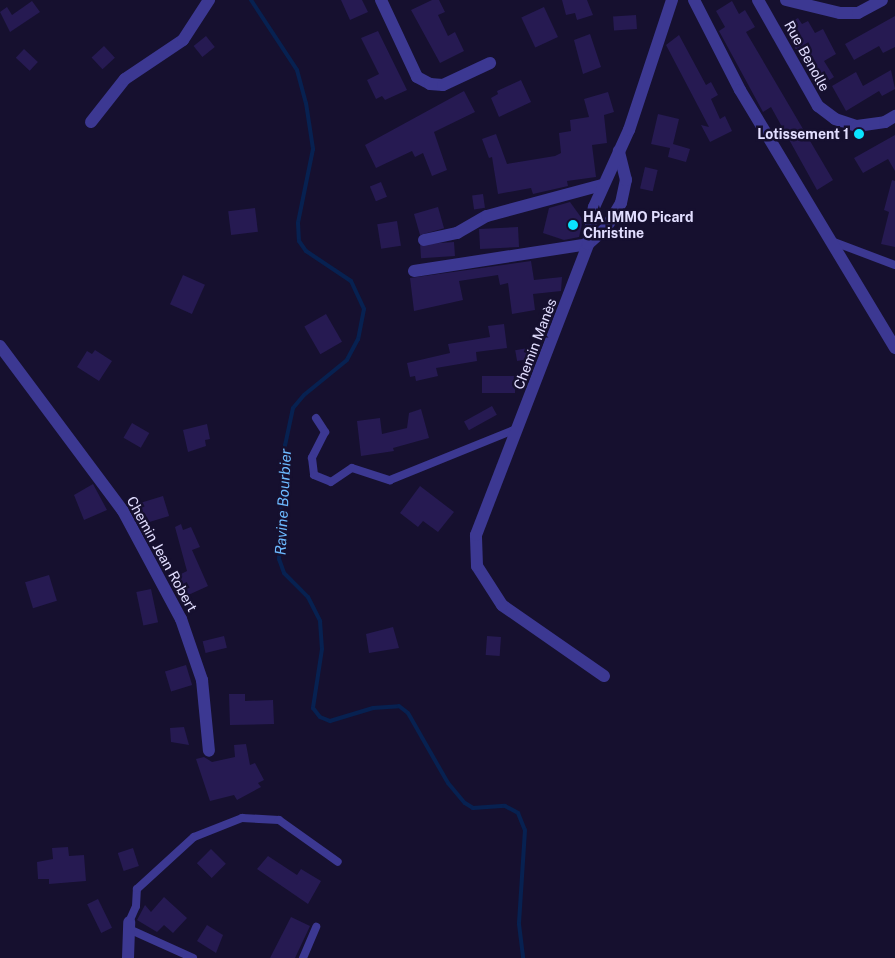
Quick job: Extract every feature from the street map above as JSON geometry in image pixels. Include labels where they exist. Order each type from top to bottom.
[{"type":"street","points":[[91,122],[125,79],[183,40],[209,0]]},
{"type":"street","points":[[381,0],[417,77],[430,84],[443,85],[490,63]]},
{"type":"street","name":"Chemin Manès","points":[[604,676],[502,605],[477,566],[478,524],[520,428],[588,244],[589,226],[602,185],[619,151],[672,0]]},
{"type":"street","points":[[694,0],[740,90],[834,242],[895,348]]},
{"type":"street","name":"Rue Benolle","points":[[758,0],[818,106],[834,119],[858,126],[885,122],[895,116]]},
{"type":"street","points":[[786,0],[840,13],[858,12],[882,0]]},
{"type":"street","points":[[414,272],[588,244],[606,228],[621,203],[626,180],[619,151]]},
{"type":"street","points":[[424,240],[457,233],[487,216],[602,185]]},
{"type":"street","name":"Chemin Jean Robert","points":[[0,346],[123,511],[181,619],[202,680],[209,751]]},
{"type":"street","points":[[128,958],[130,926]]},
{"type":"lane","points":[[834,242],[895,265]]},
{"type":"lane","points":[[316,418],[325,432],[312,458],[314,475],[331,482],[352,468],[390,480],[520,428]]},
{"type":"lane","points":[[193,958],[130,926],[136,906],[137,889],[194,837],[242,818],[279,820],[338,862]]},
{"type":"lane","points":[[303,958],[316,928]]},
{"type":"building","points":[[341,0],[362,0],[368,12],[350,20]]},
{"type":"building","points":[[432,0],[439,0],[445,12],[438,15],[448,36],[455,32],[464,51],[440,63],[411,10]]},
{"type":"building","points":[[562,0],[587,0],[593,15],[577,20],[575,13],[566,15]]},
{"type":"building","points":[[32,1],[40,12],[10,32],[0,12],[7,7],[12,15]]},
{"type":"building","points":[[732,1],[739,14],[745,10],[755,27],[746,32],[833,180],[817,190],[771,107],[763,112],[719,31],[725,27],[716,11]]},
{"type":"building","points":[[544,7],[558,37],[535,47],[521,18]]},
{"type":"building","points":[[636,15],[637,29],[614,31],[613,17]]},
{"type":"building","points":[[895,16],[895,47],[883,53],[879,46],[854,60],[845,44]]},
{"type":"building","points":[[798,18],[802,24],[808,21],[815,33],[823,29],[836,54],[824,61],[834,77],[817,88],[783,26]]},
{"type":"building","points":[[378,31],[407,90],[385,100],[382,96],[376,99],[367,80],[379,74],[361,38]]},
{"type":"building","points":[[590,34],[601,67],[583,74],[574,40]]},
{"type":"building","points":[[679,35],[706,85],[711,82],[718,95],[711,99],[720,119],[725,116],[732,131],[710,142],[701,125],[709,127],[666,45]]},
{"type":"building","points":[[206,36],[215,47],[202,57],[194,46]]},
{"type":"building","points":[[104,46],[115,58],[102,69],[92,58]]},
{"type":"building","points":[[24,49],[38,62],[30,71],[16,58]]},
{"type":"building","points":[[891,70],[895,89],[882,96],[879,91],[846,111],[832,86],[856,72],[863,86]]},
{"type":"building","points":[[521,80],[531,102],[499,117],[491,98],[498,94],[497,91]]},
{"type":"building","points":[[464,91],[475,112],[434,132],[447,170],[432,176],[423,153],[415,157],[412,151],[376,168],[365,145]]},
{"type":"building","points":[[608,92],[614,112],[604,115],[607,143],[592,145],[596,177],[567,181],[568,186],[533,194],[531,188],[498,194],[492,157],[489,158],[482,139],[496,134],[507,164],[555,156],[561,153],[559,133],[571,131],[570,120],[589,117],[584,99]]},
{"type":"building","points":[[658,114],[679,119],[673,144],[690,149],[686,162],[668,157],[670,148],[651,144]]},
{"type":"building","points":[[895,135],[895,171],[888,159],[863,173],[854,158]]},
{"type":"building","points":[[645,167],[658,170],[653,191],[640,188]]},
{"type":"building","points":[[892,180],[895,181],[895,247],[881,244],[889,212],[884,210]]},
{"type":"building","points":[[381,182],[387,197],[376,201],[370,186]]},
{"type":"building","points":[[483,194],[485,208],[474,209],[472,196]]},
{"type":"building","points":[[570,202],[583,220],[579,237],[564,240],[543,233],[549,208]]},
{"type":"building","points":[[438,207],[444,228],[420,235],[414,214]]},
{"type":"building","points":[[255,208],[258,232],[231,235],[228,211]]},
{"type":"building","points":[[397,221],[401,246],[381,249],[377,224]]},
{"type":"building","points":[[518,227],[519,247],[480,249],[479,229]]},
{"type":"building","points":[[454,242],[455,256],[421,258],[420,244]]},
{"type":"building","points":[[531,261],[534,280],[562,277],[561,291],[533,294],[535,310],[512,314],[508,283],[500,285],[498,275],[459,281],[463,300],[414,311],[410,278]]},
{"type":"building","points":[[183,275],[205,285],[192,314],[170,304]]},
{"type":"building","points":[[326,314],[342,342],[320,354],[304,326]]},
{"type":"building","points":[[504,324],[507,348],[476,352],[477,361],[436,368],[438,376],[416,381],[415,376],[410,377],[407,363],[450,353],[448,344],[490,337],[488,326]]},
{"type":"building","points":[[528,348],[530,359],[517,361],[515,350]]},
{"type":"building","points":[[95,350],[112,361],[99,381],[77,367],[87,351],[92,354]]},
{"type":"building","points":[[482,376],[515,376],[515,393],[482,393]]},
{"type":"building","points":[[492,406],[497,415],[469,430],[464,422]]},
{"type":"building","points":[[421,409],[429,438],[393,448],[394,451],[361,456],[357,421],[380,418],[382,434],[407,428],[409,413]]},
{"type":"building","points":[[132,423],[149,433],[141,448],[124,438]]},
{"type":"building","points":[[207,424],[210,439],[205,440],[206,446],[188,452],[183,430]]},
{"type":"building","points":[[93,484],[107,510],[84,520],[74,495]]},
{"type":"building","points":[[420,486],[454,512],[438,532],[423,521],[418,527],[400,513]]},
{"type":"building","points":[[163,496],[169,516],[146,523],[140,503]]},
{"type":"building","points":[[181,524],[183,530],[191,527],[200,547],[192,550],[208,586],[186,596],[177,576],[187,571],[175,527]]},
{"type":"building","points":[[49,575],[57,601],[33,608],[25,582]]},
{"type":"building","points":[[151,589],[158,622],[143,625],[136,592]]},
{"type":"building","points":[[393,627],[399,648],[369,653],[366,634]]},
{"type":"building","points":[[224,636],[227,648],[206,653],[203,641]]},
{"type":"building","points":[[487,636],[501,637],[500,656],[486,655]]},
{"type":"building","points":[[186,665],[192,685],[171,692],[165,671]]},
{"type":"building","points":[[229,694],[245,694],[245,701],[273,700],[274,724],[230,725]]},
{"type":"building","points":[[184,727],[189,745],[171,742],[170,728]]},
{"type":"building","points":[[246,744],[250,765],[255,763],[264,780],[258,783],[261,787],[237,800],[234,795],[210,801],[196,759],[204,757],[212,762],[235,757],[234,745]]},
{"type":"building","points":[[68,847],[69,856],[84,855],[86,881],[49,884],[49,879],[38,879],[37,862],[53,859],[52,848]]},
{"type":"building","points":[[133,848],[139,866],[124,871],[118,853]]},
{"type":"building","points":[[211,849],[226,864],[212,878],[197,863]]},
{"type":"building","points":[[268,856],[297,875],[301,869],[321,881],[308,904],[257,869]]},
{"type":"building","points":[[164,897],[187,918],[173,933],[164,925],[157,932],[137,920],[145,905],[151,912]]},
{"type":"building","points":[[98,899],[112,928],[101,933],[87,904]]},
{"type":"building","points":[[291,917],[310,926],[295,958],[270,958]]},
{"type":"building","points":[[207,925],[223,935],[216,953],[197,941]]},
{"type":"waterway","name":"Ravine Bourbier","points":[[251,0],[297,70],[306,103],[313,149],[298,223],[299,241],[306,251],[351,281],[364,309],[358,339],[347,360],[304,395],[293,408],[285,445],[279,559],[284,573],[308,597],[320,621],[322,649],[313,708],[320,717],[330,721],[373,708],[399,706],[408,713],[448,783],[465,803],[473,808],[505,806],[518,813],[525,830],[519,924],[523,958]]},
{"type":"place","name":"Lotissement 1","points":[[859,134]]},
{"type":"place","name":"HA IMMO Picard Christine","points":[[573,225]]}]
